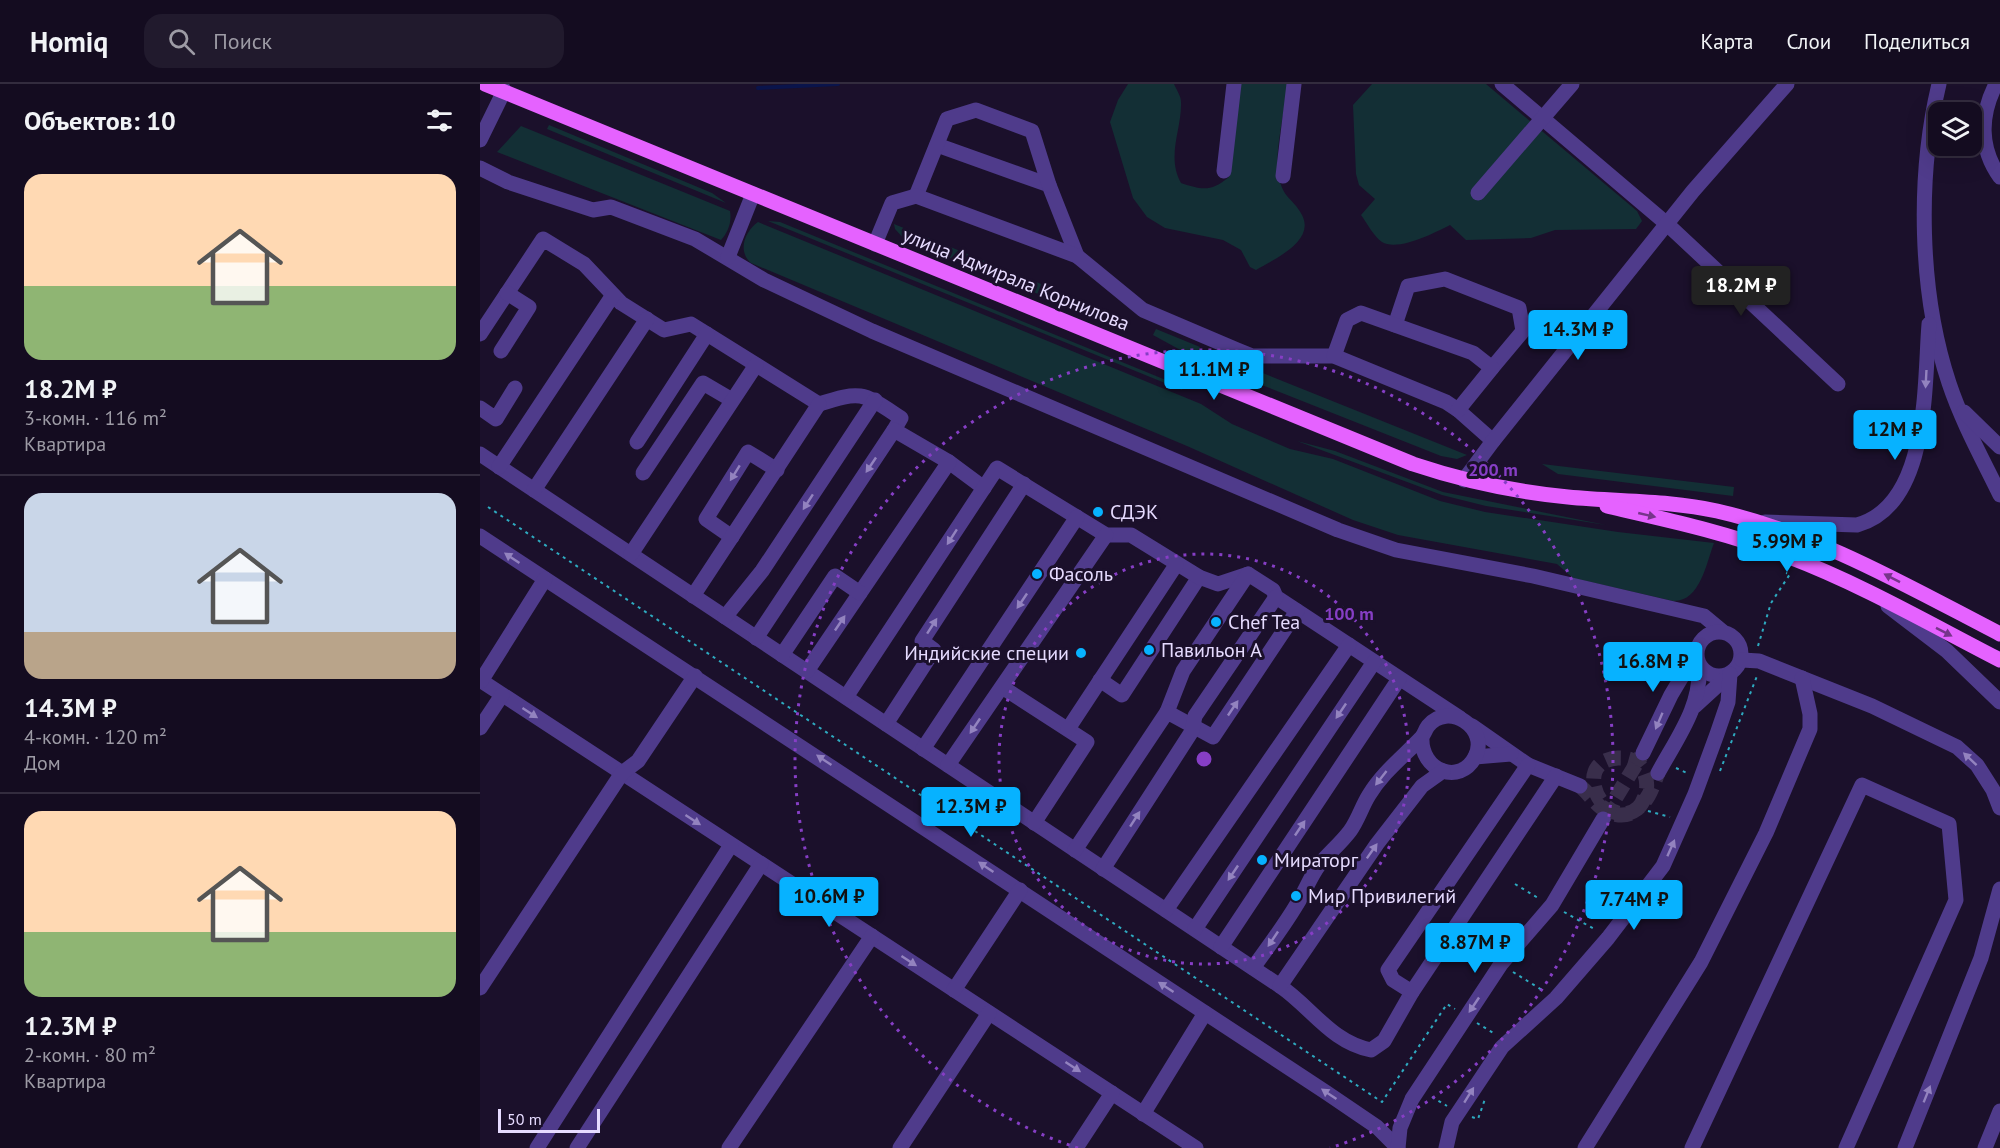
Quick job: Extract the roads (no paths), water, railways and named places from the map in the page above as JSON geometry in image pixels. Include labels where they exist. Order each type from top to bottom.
[{"type":"main road","name":"улица Адмирала Корнилова","points":[[496,86],[753,194],[1413,464],[1464,480],[1569,497],[1649,502],[1717,511],[1756,522],[1881,573],[2000,634]]},
{"type":"main road","points":[[1569,497],[1746,541],[1835,576],[2000,660]]},
{"type":"street","points":[[1224,171],[1234,84]]},
{"type":"street","points":[[1284,176],[1294,84]]},
{"type":"street","points":[[1502,84],[1667,224],[1838,384]]},
{"type":"street","points":[[1478,193],[1572,84]]},
{"type":"street","points":[[1464,480],[1667,224],[1787,84]]},
{"type":"street","points":[[1939,84],[1928,153],[1925,203],[1931,300],[1939,346],[1958,405],[2000,495]]},
{"type":"street","points":[[1996,84],[1988,99],[1983,131],[1988,161],[2000,177]]},
{"type":"street","points":[[480,119],[496,86]]},
{"type":"street","points":[[480,140],[496,86]]},
{"type":"street","points":[[916,195],[947,118],[976,110],[1032,131],[1049,185],[1077,256]]},
{"type":"street","points":[[937,144],[1049,185]]},
{"type":"street","points":[[480,168],[508,182],[593,210],[611,207],[695,239],[764,280],[872,331],[1338,530],[1396,550],[1533,576],[1704,616],[1716,632],[1734,636],[1741,647],[1742,660],[1695,706]]},
{"type":"street","points":[[728,257],[753,194]]},
{"type":"street","points":[[875,244],[892,203],[916,195],[1077,256],[1143,310],[1252,356],[1334,356],[1458,410],[1493,441]]},
{"type":"street","points":[[480,334],[543,239],[584,264],[621,303],[664,330],[691,324],[819,404]]},
{"type":"street","points":[[1395,325],[1408,286],[1444,279],[1519,308],[1523,331],[1458,410]]},
{"type":"street","points":[[501,351],[529,307],[507,292]]},
{"type":"street","points":[[499,467],[613,295]]},
{"type":"street","points":[[1756,522],[1857,525],[1871,521],[1891,505],[1911,465],[1921,423],[1926,384],[1931,300]]},
{"type":"street","points":[[1334,356],[1347,320],[1361,314],[1473,353],[1492,368]]},
{"type":"street","points":[[534,490],[647,319]]},
{"type":"street","points":[[637,442],[707,334]]},
{"type":"street","points":[[631,554],[756,365]]},
{"type":"street","points":[[644,473],[703,383],[732,400]]},
{"type":"street","points":[[480,408],[496,419],[515,388]]},
{"type":"street","points":[[693,596],[819,404],[853,393],[875,400],[901,418],[756,638]]},
{"type":"street","points":[[725,617],[762,571],[875,400]]},
{"type":"street","points":[[1958,405],[2000,447]]},
{"type":"street","points":[[894,430],[949,462],[984,488]]},
{"type":"street","points":[[732,537],[706,519],[748,452],[777,470]]},
{"type":"street","points":[[480,454],[1303,1001],[1319,1022],[1353,1046],[1371,1050],[1384,1041],[1412,992],[1556,776]]},
{"type":"street","points":[[807,671],[949,462]]},
{"type":"street","points":[[846,697],[997,468],[1106,535],[1131,536],[1199,577],[1218,584],[1248,574]]},
{"type":"street","points":[[886,724],[934,650],[922,641],[1024,484]]},
{"type":"street","points":[[923,749],[1077,517]]},
{"type":"street","points":[[948,765],[1106,535]]},
{"type":"street","points":[[480,536],[1206,1012],[1377,1127],[1398,1148]]},
{"type":"street","points":[[1068,729],[1176,565]]},
{"type":"street","points":[[1248,574],[1273,590],[1276,597],[1528,765],[1580,786]]},
{"type":"street","points":[[1075,850],[1167,711],[1183,671],[1248,574]]},
{"type":"street","points":[[782,655],[835,576],[860,593]]},
{"type":"street","points":[[1100,680],[1122,695],[1199,577]]},
{"type":"street","points":[[545,579],[481,681],[1196,1148]]},
{"type":"street","points":[[1103,869],[1192,731],[1195,716],[1276,597]]},
{"type":"street","points":[[1876,597],[1947,651],[2000,702]]},
{"type":"street","points":[[1167,711],[1194,724],[1213,737],[1297,611]]},
{"type":"street","points":[[1658,773],[1695,706],[1700,684],[1698,659],[1700,642],[1716,632]]},
{"type":"street","points":[[1166,910],[1349,645]]},
{"type":"street","points":[[1698,659],[1707,674],[1719,677],[1730,674]]},
{"type":"street","points":[[1643,753],[1671,695],[1698,659]]},
{"type":"street","points":[[1742,660],[1759,661],[1872,706],[1957,747],[1977,765],[1993,790],[2000,808]]},
{"type":"street","points":[[1195,929],[1374,662]]},
{"type":"street","points":[[1447,1148],[1455,1117],[1479,1079],[1510,1040],[1556,998],[1608,938],[1663,866],[1695,794],[1717,734],[1728,702],[1730,674]]},
{"type":"street","points":[[480,988],[622,773],[638,761],[695,676]]},
{"type":"street","points":[[1221,947],[1399,678]]},
{"type":"street","points":[[1586,1148],[1701,962],[1766,833],[1810,729],[1810,714],[1802,678]]},
{"type":"street","points":[[1002,687],[1087,742],[1034,823]]},
{"type":"street","points":[[1422,694],[1429,709],[1422,748],[1425,758],[1443,771]]},
{"type":"street","points":[[480,728],[502,695]]},
{"type":"street","points":[[1253,968],[1296,905],[1319,866],[1351,830],[1369,794],[1395,760],[1437,719],[1448,716],[1465,721],[1476,734],[1478,746],[1475,757],[1467,766],[1455,771],[1443,771],[1422,786],[1377,844],[1280,986]]},
{"type":"street","points":[[1475,757],[1511,754]]},
{"type":"street","points":[[1412,992],[1393,980],[1388,970],[1528,765]]},
{"type":"street","points":[[1692,1148],[1863,785],[1949,824],[1956,900],[1846,1148]]},
{"type":"street","points":[[1398,1148],[1400,1128],[1418,1089],[1502,964],[1551,905],[1603,819]]},
{"type":"street","points":[[537,1148],[731,844]]},
{"type":"street","points":[[577,1148],[761,864]]},
{"type":"street","points":[[1905,1148],[1981,958],[2000,889]]},
{"type":"street","points":[[954,990],[1020,890]]},
{"type":"street","points":[[729,1148],[872,936]]},
{"type":"street","points":[[1143,1114],[1206,1012]]},
{"type":"street","points":[[900,1148],[989,1013]]},
{"type":"street","points":[[1076,1148],[1112,1093]]},
{"type":"street","points":[[1985,1148],[2000,1111]]},
{"type":"waterway","points":[[758,88],[838,84]]},
{"type":"tunnel","points":[[1604,817],[1641,756]]},
{"type":"tunnel","points":[[1580,786],[1606,811],[1625,815],[1636,810],[1643,801],[1646,778],[1641,767],[1632,760],[1618,758],[1603,762],[1595,772],[1594,784],[1598,797],[1607,807],[1618,813],[1631,812],[1644,802],[1658,773]]},
{"type":"place","name":"СДЭК","points":[[1098,512]]},
{"type":"place","name":"Фасоль","points":[[1037,574]]},
{"type":"place","name":"Chef Tea","points":[[1216,622]]},
{"type":"place","name":"Павильон А","points":[[1149,650]]},
{"type":"place","name":"Индийские специи","points":[[1081,653]]},
{"type":"place","name":"Мираторг","points":[[1262,860]]},
{"type":"place","name":"Мир Привилегий","points":[[1296,896]]}]
